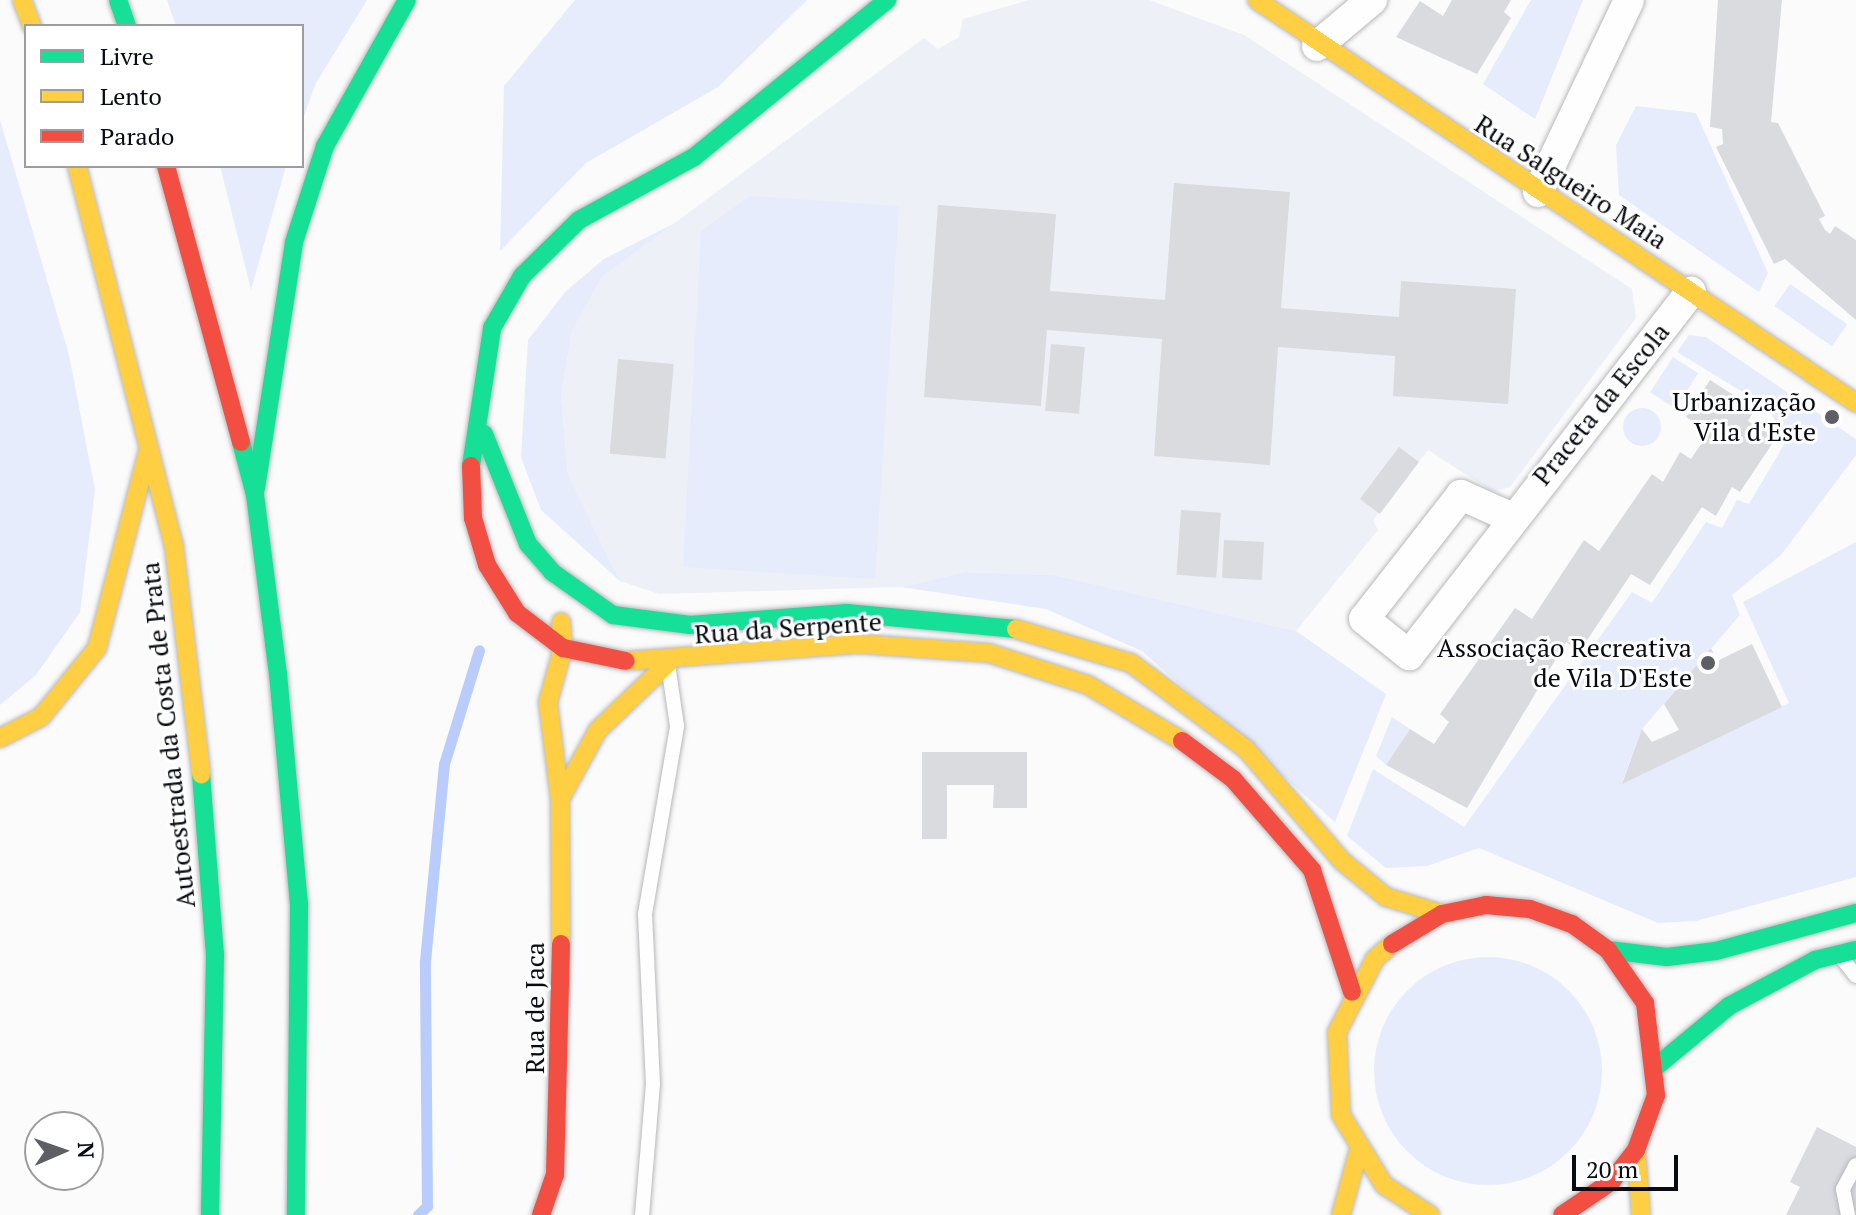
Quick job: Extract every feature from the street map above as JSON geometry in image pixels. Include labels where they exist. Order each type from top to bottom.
[{"type":"main road","points":[[0,4],[6,0]]},
{"type":"main road","points":[[22,0],[31,24]]},
{"type":"main road","points":[[118,0],[126,24]]},
{"type":"main road","points":[[255,495],[294,242],[325,146],[407,0]]},
{"type":"main road","name":"Rua da Serpente","points":[[887,0],[694,157],[579,220],[522,276],[492,328],[481,425],[471,468],[473,518],[487,565],[517,613],[563,648],[595,659],[668,663],[860,644],[989,653],[1088,685],[1159,724],[1233,779],[1312,870],[1352,992]]},
{"type":"main road","name":"Rua Salgueiro Maia","points":[[1259,0],[1317,46],[1856,403]]},
{"type":"main road","name":"Autoestrada da Costa de Prata","points":[[78,168],[109,274],[147,454],[174,546],[206,806],[217,1093],[210,1215]]},
{"type":"main road","points":[[167,168],[255,495],[299,907],[296,1215]]},
{"type":"main road","name":"Rua da Serpente","points":[[481,425],[504,498],[552,572],[613,615],[690,625],[847,613],[997,623],[1131,663],[1246,749],[1342,861],[1386,897],[1442,914]]},
{"type":"main road","points":[[0,738],[41,717],[97,648],[147,454]]},
{"type":"main road","name":"Rua de Jaca","points":[[541,1215],[555,1174],[561,1084],[560,799],[548,702],[563,648],[552,572]]},
{"type":"main road","points":[[563,648],[613,615]]},
{"type":"main road","name":"Rua de Jaca","points":[[560,799],[598,730],[668,663]]},
{"type":"main road","points":[[1430,1215],[1384,1185],[1358,1153],[1334,1074],[1337,1032],[1352,992],[1375,959],[1442,914],[1486,905],[1530,909],[1572,924],[1608,950],[1645,1003],[1658,1065],[1636,1150],[1641,1215]]},
{"type":"main road","points":[[1608,950],[1667,957],[1716,951],[1856,913]]},
{"type":"main road","points":[[1658,1065],[1729,1006],[1847,952]]},
{"type":"main road","points":[[1562,1215],[1612,1181],[1636,1150]]},
{"type":"main road","points":[[1341,1215],[1358,1153]]},
{"type":"street","points":[[1317,46],[1372,0]]},
{"type":"street","points":[[1538,192],[1629,0]]},
{"type":"street","name":"Praceta da Escola","points":[[1510,517],[1461,495],[1364,619],[1409,655],[1510,517],[1691,291]]},
{"type":"lane","points":[[642,1215],[653,1084],[645,914],[677,726],[668,663]]},
{"type":"lane","points":[[1847,952],[1856,976]]},
{"type":"lane","points":[[1848,1215],[1843,1189],[1856,1165]]},
{"type":"shaded area","points":[[167,0],[367,0],[316,83],[304,116],[304,24],[175,24]]},
{"type":"shaded area","points":[[575,0],[807,0],[718,87],[586,163],[500,251],[504,86]]},
{"type":"shaded area","points":[[1029,0],[1149,0],[1244,35],[1632,289],[1636,318],[1510,487],[1493,492],[1428,450],[1373,520],[1378,530],[1296,631],[1054,575],[965,572],[901,587],[659,594],[620,581],[568,475],[561,396],[572,331],[602,277],[924,38],[938,49],[959,37],[963,19]]},
{"type":"shaded area","points":[[1531,0],[1583,0],[1535,119],[1483,84]]},
{"type":"shaded area","points":[[1636,106],[1696,113],[1768,273],[1759,292],[1619,195],[1616,145]]},
{"type":"shaded area","points":[[0,120],[69,355],[95,490],[80,612],[36,675],[0,705]]},
{"type":"shaded area","points":[[220,168],[285,168],[251,290]]},
{"type":"shaded area","points":[[750,196],[899,206],[875,579],[683,567],[701,231]]},
{"type":"shaded area","points":[[675,223],[602,277],[572,331],[561,396],[568,475],[620,581],[541,510],[521,457],[528,340],[565,292],[604,259]]},
{"type":"shaded area","points":[[1790,284],[1847,324],[1832,346],[1775,306]]},
{"type":"shaded area","points":[[1689,335],[1706,337],[1856,439],[1856,455],[1781,555],[1732,595],[1740,615],[1642,729],[1622,783],[1789,703],[1743,602],[1856,542],[1856,877],[1696,921],[1658,923],[1479,848],[1427,866],[1386,868],[1347,836],[1373,769],[1464,827],[1632,592],[1652,603],[1706,522],[1722,528],[1737,500],[1749,504],[1785,443],[1769,408],[1677,352]]},
{"type":"shaded area","points":[[1673,357],[1698,373],[1675,409],[1650,392]]},
{"type":"shaded area","points":[[1642,408],[1655,414],[1661,427],[1655,440],[1642,446],[1629,440],[1623,427],[1629,414]]},
{"type":"shaded area","points":[[965,572],[1054,575],[1296,631],[1386,694],[1335,822],[1142,651],[1046,609],[901,587]]},
{"type":"shaded area","points":[[1392,717],[1410,729],[1386,765],[1376,756]]},
{"type":"shaded area","points":[[1488,957],[1532,965],[1569,990],[1594,1027],[1602,1071],[1594,1115],[1569,1152],[1532,1177],[1488,1185],[1444,1177],[1407,1152],[1382,1115],[1374,1071],[1382,1027],[1407,990],[1444,965]]},
{"type":"building","points":[[1452,0],[1511,0],[1504,12],[1511,18],[1477,74],[1396,37],[1420,1],[1443,16]]},
{"type":"building","points":[[1718,0],[1782,0],[1771,122],[1778,123],[1825,216],[1819,219],[1825,230],[1830,234],[1835,226],[1856,240],[1856,320],[1785,259],[1774,264],[1716,147],[1723,144],[1722,129],[1710,127]]},
{"type":"building","points":[[1174,183],[1290,192],[1281,308],[1399,317],[1401,281],[1516,289],[1508,404],[1393,396],[1395,356],[1278,347],[1270,465],[1154,456],[1162,339],[1047,330],[1041,406],[924,397],[938,205],[1056,214],[1050,291],[1165,300]]},
{"type":"building","points":[[1051,344],[1085,347],[1079,414],[1045,411]]},
{"type":"building","points":[[618,359],[674,364],[666,459],[610,454]]},
{"type":"building","points":[[1710,380],[1755,409],[1748,421],[1776,438],[1740,492],[1732,487],[1716,516],[1702,507],[1650,585],[1631,574],[1580,651],[1566,642],[1467,808],[1386,765],[1410,729],[1434,744],[1449,722],[1440,714],[1515,608],[1532,619],[1584,540],[1599,551],[1652,474],[1663,482],[1680,452],[1691,459],[1709,432],[1686,417]]},
{"type":"building","points":[[1399,447],[1419,462],[1380,514],[1360,499]]},
{"type":"building","points":[[1181,510],[1221,513],[1216,578],[1176,575]]},
{"type":"building","points":[[1224,540],[1264,542],[1262,580],[1222,578]]},
{"type":"building","points":[[1752,644],[1782,707],[1622,784],[1642,729],[1652,742],[1679,730],[1664,704],[1711,648],[1717,661]]},
{"type":"building","points":[[922,752],[1027,752],[1027,808],[993,808],[994,785],[947,785],[947,839],[922,839]]},
{"type":"building","points":[[1817,1127],[1856,1147],[1856,1215],[1786,1215],[1800,1187],[1790,1182]]},
{"type":"waterway","points":[[418,1215],[427,1206],[425,961],[444,764],[479,650]]},
{"type":"traffic: fast","points":[[118,0],[126,24]]},
{"type":"traffic: fast","points":[[256,488],[294,242],[325,146],[407,0]]},
{"type":"traffic: fast","points":[[471,466],[492,328],[522,276],[579,220],[694,157],[887,0]]},
{"type":"traffic: fast","points":[[484,434],[528,544],[552,572],[613,615],[690,625],[847,613],[1016,629]]},
{"type":"traffic: fast","points":[[241,442],[255,495],[278,674],[299,907],[296,1215]]},
{"type":"traffic: fast","points":[[201,774],[215,954],[210,1215]]},
{"type":"traffic: fast","points":[[1608,950],[1667,957],[1716,951],[1856,913]]},
{"type":"traffic: fast","points":[[1658,1065],[1729,1006],[1815,960],[1856,950]]},
{"type":"traffic: slow","points":[[22,0],[31,24]]},
{"type":"traffic: slow","points":[[1257,0],[1856,403]]},
{"type":"traffic: slow","points":[[78,168],[174,546],[201,774]]},
{"type":"traffic: slow","points":[[0,738],[41,717],[97,648],[147,454]]},
{"type":"traffic: slow","points":[[561,622],[563,648],[548,702],[560,799],[561,944]]},
{"type":"traffic: slow","points":[[1016,629],[1131,663],[1246,749],[1342,861],[1386,897],[1442,914]]},
{"type":"traffic: slow","points":[[626,661],[860,644],[989,653],[1088,685],[1182,741]]},
{"type":"traffic: slow","points":[[560,799],[598,730],[668,663]]},
{"type":"traffic: slow","points":[[1392,944],[1375,959],[1337,1032],[1341,1115],[1384,1185],[1430,1215]]},
{"type":"traffic: slow","points":[[1636,1150],[1641,1215]]},
{"type":"traffic: slow","points":[[1341,1215],[1358,1153]]},
{"type":"traffic: jam","points":[[167,168],[241,442]]},
{"type":"traffic: jam","points":[[471,466],[473,518],[487,565],[517,613],[563,648],[626,661]]},
{"type":"traffic: jam","points":[[1182,741],[1233,779],[1312,870],[1352,992]]},
{"type":"traffic: jam","points":[[1392,944],[1442,914],[1486,905],[1530,909],[1572,924],[1608,950],[1645,1003],[1656,1095],[1636,1150],[1612,1181],[1562,1215]]},
{"type":"traffic: jam","points":[[541,1215],[555,1174],[561,944]]},
{"type":"place","name":"Urbanização Vila d'Este","points":[[1832,417]]},
{"type":"place","name":"Associação Recreativa de Vila D'Este","points":[[1708,663]]}]
